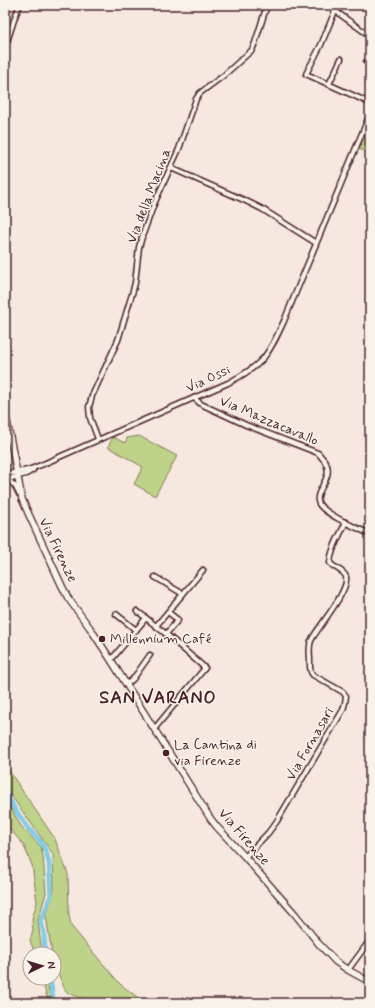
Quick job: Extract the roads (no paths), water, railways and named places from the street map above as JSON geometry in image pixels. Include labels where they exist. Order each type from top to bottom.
[{"type":"main road","name":"Via Firenze","points":[[5,411],[22,499],[28,516],[68,598],[127,684],[217,827],[295,914],[328,954],[336,962],[370,982]]},
{"type":"street","points":[[5,48],[20,5]]},
{"type":"street","name":"Via della Macina","points":[[98,439],[90,418],[89,406],[92,396],[118,340],[135,283],[139,247],[154,204],[179,149],[196,99],[200,93],[223,76],[252,50],[267,5]]},
{"type":"street","points":[[327,5],[370,36]]},
{"type":"street","points":[[335,11],[321,45],[306,74],[370,103]]},
{"type":"street","points":[[329,84],[341,60]]},
{"type":"street","name":"Via Ossi","points":[[17,474],[25,472],[244,375],[255,368],[263,360],[274,344],[370,114]]},
{"type":"street","points":[[171,168],[262,209],[316,243]]},
{"type":"street","name":"Via Mazzacavallo","points":[[194,398],[201,404],[246,425],[318,453],[325,461],[328,470],[327,479],[318,496],[318,502],[324,509],[370,534]]},
{"type":"street","points":[[14,457],[25,472],[21,485],[22,499]]},
{"type":"street","points":[[6,474],[11,470],[14,457]]},
{"type":"street","points":[[6,474],[17,474]]},
{"type":"street","points":[[6,480],[17,474]]},
{"type":"street","points":[[6,480],[16,486],[22,499]]},
{"type":"street","name":"Via Fornasari","points":[[245,857],[268,833],[277,821],[343,710],[346,696],[343,692],[311,673],[310,645],[311,640],[345,588],[345,574],[330,563],[346,522]]},
{"type":"street","points":[[156,626],[203,570]]},
{"type":"street","points":[[155,577],[183,594]]},
{"type":"street","points":[[137,610],[205,668],[154,728]]},
{"type":"street","points":[[166,634],[178,620],[168,612]]},
{"type":"street","points":[[116,614],[136,630]]},
{"type":"street","points":[[111,660],[146,618]]},
{"type":"street","points":[[127,684],[133,679],[150,655]]},
{"type":"street","points":[[348,970],[370,940]]},
{"type":"waterway","points":[[5,792],[16,811],[46,851],[49,863],[51,895],[41,922],[44,933],[45,946]]},
{"type":"waterway","points":[[51,986],[53,999],[57,1003]]},
{"type":"place","name":"Millennium Café","points":[[102,639]]},
{"type":"place","name":"La Cantina di via Firenze","points":[[166,753]]},
{"type":"district","name":"SAN VARANO","points":[[158,698]]}]
